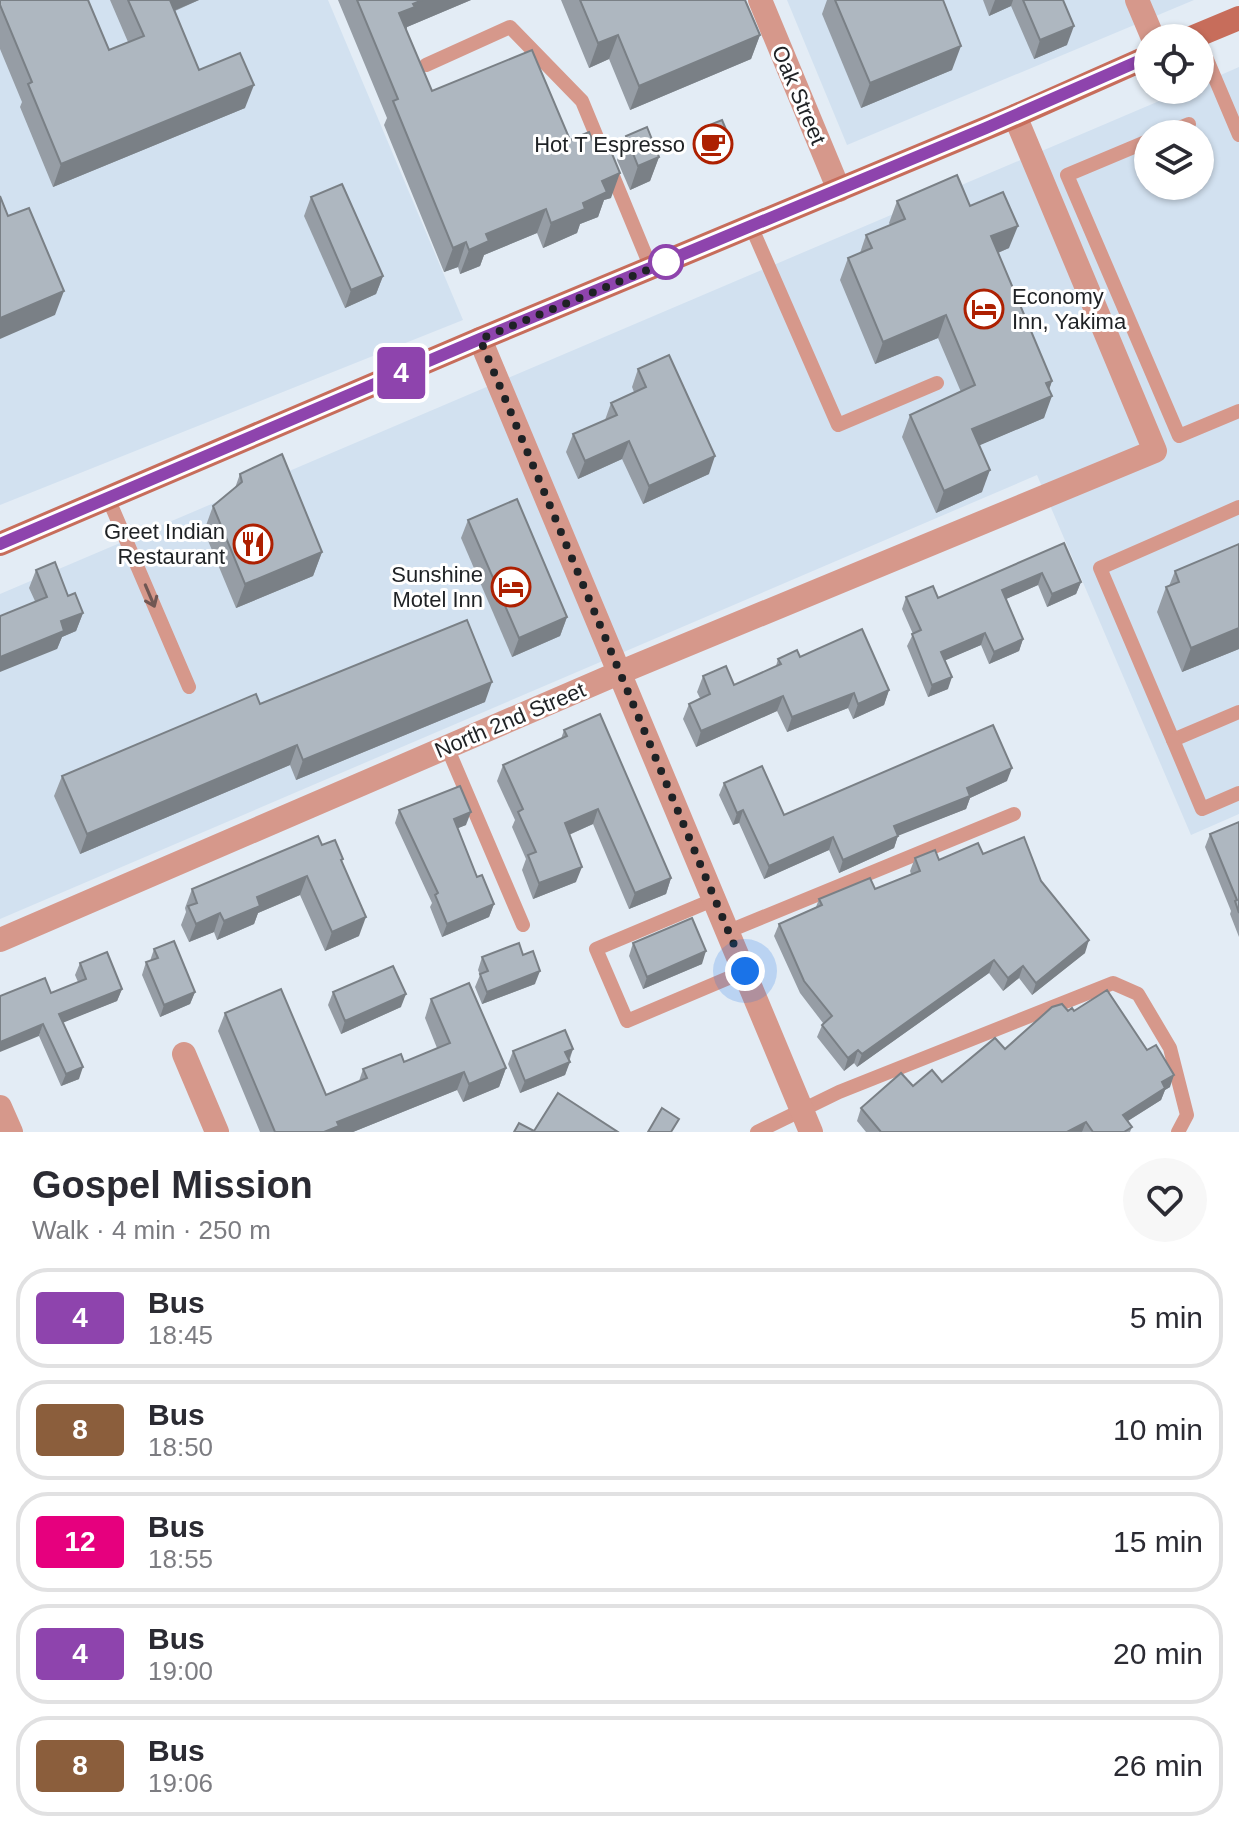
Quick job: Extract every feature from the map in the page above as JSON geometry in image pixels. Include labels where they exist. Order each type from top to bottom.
[{"type":"main road","points":[[1214,30],[1239,18]]},
{"type":"main road","points":[[0,544],[1134,63]]},
{"type":"street","name":"Oak Street","points":[[760,0],[839,190]]},
{"type":"street","points":[[1137,0],[1147,24]]},
{"type":"street","name":"North 2nd Street","points":[[0,940],[621,672],[1155,451],[1015,116]]},
{"type":"street","points":[[480,339],[807,1122]]},
{"type":"street","points":[[184,1054],[217,1132]]},
{"type":"street","points":[[0,1107],[11,1132]]},
{"type":"lane","points":[[426,65],[510,27],[582,101],[651,268]]},
{"type":"lane","points":[[1214,70],[1232,102],[1239,135]]},
{"type":"lane","points":[[1134,147],[1067,175],[1179,436],[1239,411]]},
{"type":"lane","points":[[751,226],[838,425],[937,383]]},
{"type":"lane","points":[[108,498],[189,687]]},
{"type":"lane","points":[[1239,507],[1100,568],[1202,809],[1239,793]]},
{"type":"lane","points":[[1173,740],[1239,712]]},
{"type":"lane","points":[[447,747],[523,925]]},
{"type":"lane","points":[[729,931],[1014,814]]},
{"type":"lane","points":[[715,899],[596,949],[627,1021],[745,971]]},
{"type":"lane","points":[[757,1132],[807,1122],[839,1092],[1113,983],[1138,994],[1170,1048],[1187,1115],[1178,1132]]},
{"type":"shaded area","points":[[0,0],[328,0],[463,320],[0,505]]},
{"type":"shaded area","points":[[787,0],[1194,0],[1134,24],[847,145]]},
{"type":"shaded area","points":[[1239,67],[1239,814],[1191,835],[1037,475],[0,919],[0,594],[1152,104],[1214,104],[1214,78]]},
{"type":"building","points":[[0,0],[88,0],[109,50],[144,36],[128,0],[170,0],[199,70],[240,53],[254,85],[61,164],[28,84],[32,82]]},
{"type":"building","points":[[357,0],[422,0],[413,4],[415,7],[399,13],[432,91],[532,50],[570,140],[589,132],[596,149],[608,144],[620,173],[602,181],[607,192],[583,203],[585,209],[551,223],[546,209],[486,234],[489,241],[469,250],[466,242],[453,248],[393,101],[398,99]]},
{"type":"building","points":[[580,0],[745,0],[760,35],[639,86],[618,35],[598,43]]},
{"type":"building","points":[[835,0],[943,0],[961,46],[870,83]]},
{"type":"building","points":[[1023,0],[1063,0],[1074,26],[1040,40]]},
{"type":"building","points":[[722,120],[730,139],[710,147],[702,128]]},
{"type":"building","points":[[647,127],[659,157],[638,166],[626,136]]},
{"type":"building","points":[[957,175],[970,206],[1003,192],[1018,226],[991,236],[1052,381],[1046,383],[1052,396],[972,429],[990,470],[944,491],[910,415],[975,385],[946,315],[883,342],[848,258],[872,248],[866,235],[905,219],[897,201]]},
{"type":"building","points":[[342,184],[383,276],[351,290],[311,197]]},
{"type":"building","points":[[0,196],[8,216],[29,208],[64,291],[0,318]]},
{"type":"building","points":[[669,355],[715,456],[649,486],[629,441],[585,461],[573,434],[617,415],[611,403],[646,387],[638,369]]},
{"type":"building","points":[[282,454],[322,552],[245,584],[213,506],[242,482],[240,474]]},
{"type":"building","name":"Sunshine Motel Inn","points":[[517,499],[567,617],[519,638],[468,520]]},
{"type":"building","points":[[1064,543],[1081,582],[1052,594],[1042,573],[1002,590],[1023,639],[994,652],[985,633],[941,652],[952,677],[932,685],[912,634],[921,630],[906,597],[933,586],[938,598]]},
{"type":"building","points":[[1239,544],[1239,628],[1191,648],[1166,587],[1179,582],[1175,571]]},
{"type":"building","points":[[55,562],[68,596],[75,593],[83,613],[61,621],[64,631],[0,657],[0,616],[47,597],[36,570]]},
{"type":"building","points":[[467,620],[492,682],[303,760],[297,745],[87,834],[62,776],[256,694],[260,704]]},
{"type":"building","points":[[862,629],[889,690],[858,704],[854,693],[792,717],[783,696],[701,731],[689,704],[710,694],[703,676],[726,666],[734,685],[781,664],[778,659],[797,650],[800,657]]},
{"type":"building","points":[[600,714],[671,878],[635,893],[598,809],[565,823],[582,867],[539,883],[528,855],[536,852],[518,812],[523,809],[503,765],[567,736],[564,730]]},
{"type":"building","points":[[993,725],[1012,768],[967,788],[970,796],[894,826],[898,836],[843,860],[833,837],[769,866],[743,810],[737,813],[724,783],[762,766],[784,815]]},
{"type":"building","points":[[460,786],[471,812],[454,819],[477,877],[482,875],[494,904],[447,924],[435,895],[438,893],[399,810]]},
{"type":"building","points":[[1239,822],[1239,913],[1237,900],[1210,834]]},
{"type":"building","points":[[318,836],[322,845],[335,840],[366,917],[332,932],[307,876],[257,897],[260,906],[224,921],[220,913],[196,924],[188,906],[197,903],[192,889]]},
{"type":"building","points":[[1024,837],[1041,881],[1089,940],[1036,983],[1023,966],[1008,978],[994,960],[862,1054],[858,1050],[848,1058],[822,1025],[832,1016],[804,981],[779,924],[822,905],[819,899],[870,878],[875,889],[920,871],[915,858],[935,850],[939,860],[978,843],[983,854]]},
{"type":"building","points":[[692,918],[706,951],[647,977],[633,943]]},
{"type":"building","points":[[174,941],[195,992],[164,1005],[146,962],[158,958],[154,949]]},
{"type":"building","points":[[519,943],[523,955],[533,951],[540,971],[487,992],[480,974],[488,971],[482,957]]},
{"type":"building","points":[[107,952],[122,989],[59,1014],[83,1067],[66,1074],[43,1024],[0,1042],[0,996],[45,978],[51,993],[86,979],[80,963]]},
{"type":"building","points":[[393,966],[406,994],[345,1021],[333,992]]},
{"type":"building","points":[[469,983],[506,1068],[469,1084],[464,1072],[337,1122],[339,1126],[324,1132],[275,1132],[225,1013],[281,989],[326,1095],[367,1078],[363,1069],[401,1054],[404,1062],[450,1043],[431,999]]},
{"type":"building","points":[[1107,990],[1147,1050],[1156,1045],[1174,1075],[1162,1082],[1165,1088],[1123,1115],[1132,1127],[1124,1132],[1093,1132],[1086,1122],[1067,1132],[881,1132],[861,1108],[901,1073],[913,1086],[932,1070],[942,1082],[995,1038],[1005,1049],[1052,1007],[1062,1004],[1068,1011],[1072,1008],[1074,1011]]},
{"type":"building","points":[[565,1030],[573,1049],[565,1052],[570,1062],[525,1081],[513,1051]]},
{"type":"building","points":[[558,1093],[618,1132],[514,1132],[519,1123],[534,1131]]},
{"type":"building","points":[[662,1108],[679,1119],[671,1132],[648,1132]]},
{"type":"bus line","name":"4","points":[[0,544],[1134,63]]},
{"type":"place","name":"Hot T Espresso","points":[[713,144]]},
{"type":"place","name":"Economy Inn, Yakima","points":[[984,309]]},
{"type":"place","name":"Greet Indian Restaurant","points":[[253,544]]},
{"type":"place","name":"Sunshine Motel Inn","points":[[511,587]]},
{"type":"route","points":[[666,262],[676,258],[480,339],[745,971]]}]
